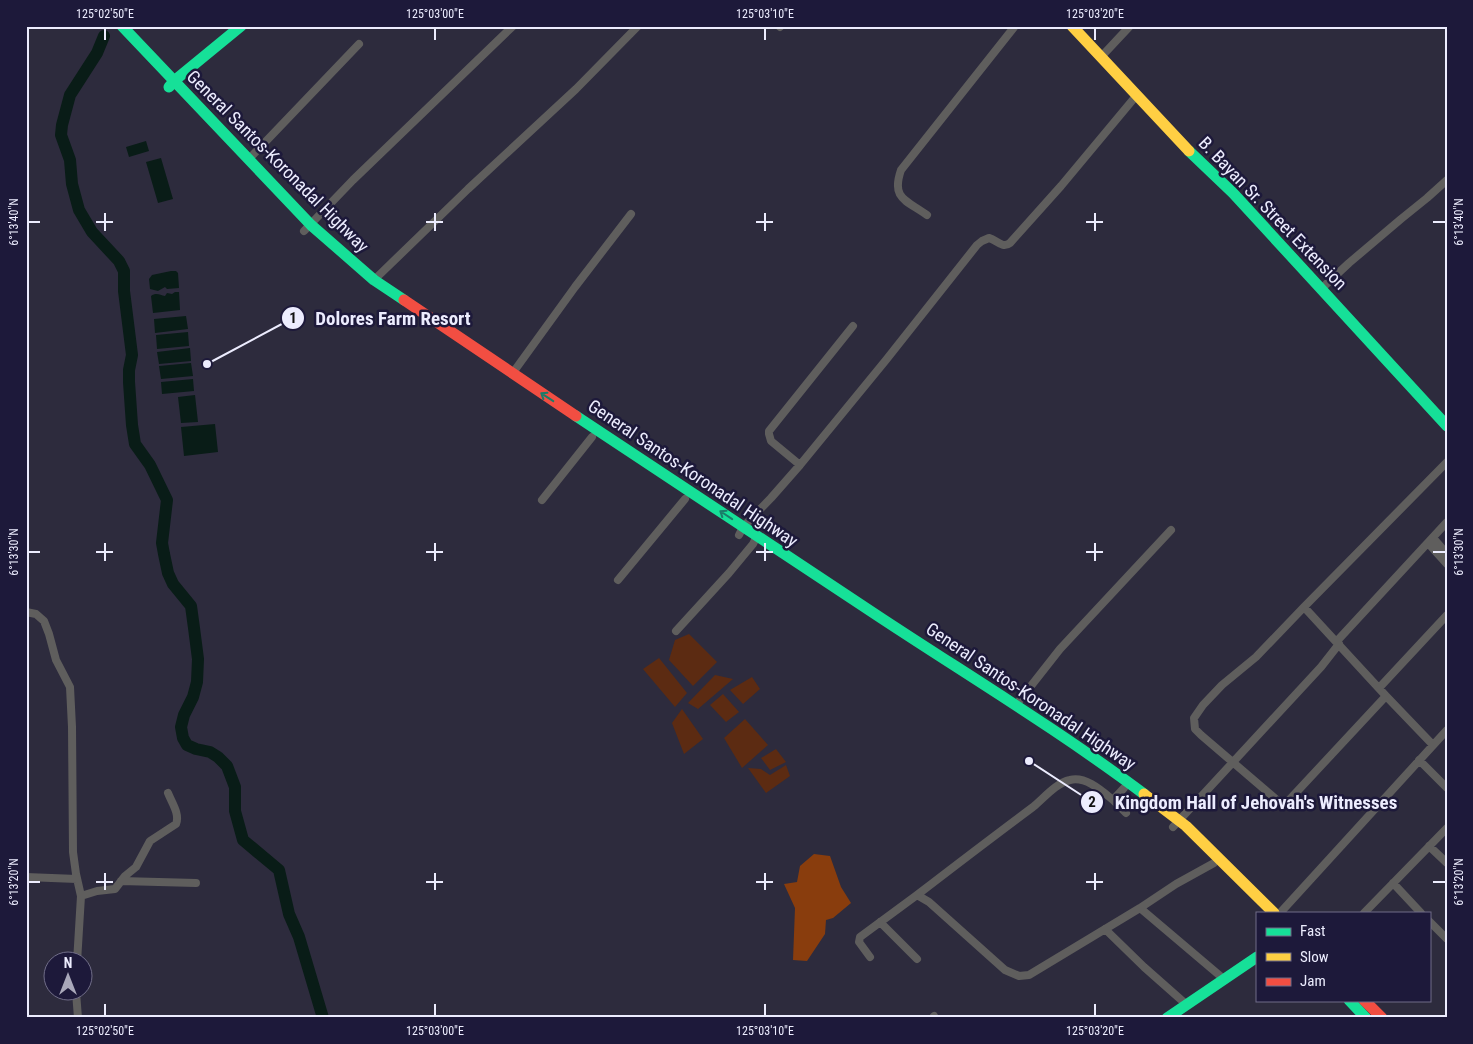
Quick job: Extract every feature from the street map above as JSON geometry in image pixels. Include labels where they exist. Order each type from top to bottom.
[{"type":"main road","name":"General Santos-Koronadal Highway","points":[[112,26],[248,160],[340,264],[370,288],[411,311],[512,374],[741,531],[1016,705],[1116,774],[1176,824],[1262,912]]},
{"type":"main road","name":"General Santos-Koronadal Highway","points":[[122,26],[171,84],[308,228],[411,311],[508,383],[685,499],[741,531]]},
{"type":"main road","points":[[171,84],[241,26]]},
{"type":"main road","name":"B. Bayan Sr. Street Extension","points":[[1072,26],[1186,148],[1233,193],[1447,426]]},
{"type":"main road","name":"General Santos-Koronadal Highway","points":[[755,540],[1114,779],[1124,788],[1199,838],[1273,912]]},
{"type":"main road","points":[[1167,1018],[1256,958]]},
{"type":"main road","points":[[1351,1002],[1366,1018]]},
{"type":"main road","points":[[1366,1002],[1382,1018]]},
{"type":"street","points":[[308,228],[353,180],[513,26]]},
{"type":"street","points":[[374,280],[468,188],[576,89],[638,26]]},
{"type":"street","points":[[927,215],[901,197],[898,192],[901,170],[1015,26]]},
{"type":"street","points":[[1101,57],[1130,26]]},
{"type":"street","points":[[248,160],[359,44]]},
{"type":"street","points":[[741,531],[800,464],[886,360],[977,245],[988,238],[1002,246],[1010,243],[1061,186],[1136,96]]},
{"type":"street","points":[[1321,289],[1447,180]]},
{"type":"street","points":[[512,374],[631,214]]},
{"type":"street","points":[[800,464],[771,441],[769,431],[853,326]]},
{"type":"street","points":[[542,500],[592,437]]},
{"type":"street","points":[[1386,696],[1285,803],[1277,800],[1233,762],[1195,729],[1194,724],[1194,718],[1203,705],[1222,685],[1256,657],[1447,462]]},
{"type":"street","points":[[618,580],[685,499]]},
{"type":"street","points":[[1176,824],[1321,666],[1338,643],[1447,522]]},
{"type":"street","points":[[1016,705],[1060,649],[1171,530]]},
{"type":"street","points":[[676,631],[729,574],[755,540]]},
{"type":"street","points":[[1430,540],[1447,554]]},
{"type":"street","points":[[1430,540],[1447,564]]},
{"type":"street","points":[[1304,607],[1433,744]]},
{"type":"street","points":[[26,612],[36,614],[44,621],[50,634],[56,660],[70,687],[73,852],[82,896],[79,952]]},
{"type":"street","points":[[1379,688],[1447,614]]},
{"type":"street","points":[[1281,912],[1447,730]]},
{"type":"street","points":[[1419,760],[1447,788]]},
{"type":"street","points":[[870,957],[858,938],[1068,780],[1074,779],[1087,782],[1114,800],[1126,813]]},
{"type":"street","points":[[1114,800],[1124,788]]},
{"type":"street","points":[[82,896],[96,890],[112,890],[136,866],[150,841],[176,824],[177,816],[168,793]]},
{"type":"street","points":[[1365,912],[1447,828]]},
{"type":"street","points":[[1429,846],[1447,863]]},
{"type":"street","points":[[917,895],[929,902],[1005,970],[1019,976],[1029,975],[1176,884],[1214,864]]},
{"type":"street","points":[[26,877],[77,879]]},
{"type":"street","points":[[121,881],[196,883]]},
{"type":"street","points":[[1393,883],[1420,912]]},
{"type":"street","points":[[1140,908],[1225,980]]},
{"type":"street","points":[[880,922],[917,959]]},
{"type":"street","points":[[1430,922],[1447,939]]},
{"type":"street","points":[[1105,929],[1187,1005]]},
{"type":"street","points":[[77,1002],[78,1018]]},
{"type":"shaded area","points":[[146,141],[149,151],[129,157],[126,147]]},
{"type":"shaded area","points":[[161,158],[173,199],[158,203],[146,162]]},
{"type":"shaded area","points":[[171,271],[178,273],[179,288],[167,289],[165,287],[158,291],[150,289],[149,279],[152,275]]},
{"type":"shaded area","points":[[179,292],[180,310],[153,313],[151,296],[156,294],[165,296],[167,293],[172,294]]},
{"type":"shaded area","points":[[186,316],[188,329],[155,333],[154,319]]},
{"type":"shaded area","points":[[188,332],[189,346],[157,349],[156,335]]},
{"type":"shaded area","points":[[190,348],[191,361],[159,364],[157,352]]},
{"type":"shaded area","points":[[191,363],[193,376],[161,379],[159,366]]},
{"type":"shaded area","points":[[193,379],[194,391],[162,394],[161,382]]},
{"type":"shaded area","points":[[195,395],[198,422],[181,423],[178,397]]},
{"type":"shaded area","points":[[215,424],[218,452],[184,456],[181,427]]},
{"type":"shaded area","points":[[689,634],[717,662],[693,686],[669,660],[675,640]]},
{"type":"shaded area","points":[[659,658],[687,693],[675,707],[643,669]]},
{"type":"shaded area","points":[[715,675],[733,679],[698,709],[688,703]]},
{"type":"shaded area","points":[[752,677],[760,689],[743,704],[730,690]]},
{"type":"shaded area","points":[[723,694],[739,712],[726,722],[710,705]]},
{"type":"shaded area","points":[[682,709],[703,739],[684,754],[672,723]]},
{"type":"shaded area","points":[[745,719],[768,745],[742,768],[724,738]]},
{"type":"shaded area","points":[[776,749],[786,762],[770,770],[761,758]]},
{"type":"shaded area","points":[[786,765],[790,776],[766,793],[748,768],[761,769],[770,775]]},
{"type":"shaded area","points":[[814,854],[830,856],[841,887],[851,903],[833,918],[826,920],[825,934],[807,961],[793,960],[795,908],[784,884],[797,882],[800,866]]},
{"type":"waterway","points":[[104,36],[97,53],[70,95],[61,135],[70,160],[72,184],[79,210],[92,232],[119,261],[124,271],[124,291],[132,355],[129,382],[135,444],[150,465],[167,500],[162,543],[164,554],[168,573],[173,584],[191,606],[198,659],[197,682],[181,727],[183,738],[187,745],[210,752],[227,766],[235,787],[235,811],[243,840],[279,870],[289,914],[299,937],[323,1018]]},
{"type":"traffic: fast","points":[[122,26],[311,225],[374,280],[404,300]]},
{"type":"traffic: fast","points":[[169,87],[241,26]]},
{"type":"traffic: fast","points":[[1189,151],[1233,193],[1447,426]]},
{"type":"traffic: fast","points":[[576,416],[1047,726],[1144,794]]},
{"type":"traffic: fast","points":[[1167,1018],[1256,958]]},
{"type":"traffic: fast","points":[[1351,1002],[1366,1018]]},
{"type":"traffic: slow","points":[[1072,26],[1189,151]]},
{"type":"traffic: slow","points":[[1144,794],[1186,826],[1273,912]]},
{"type":"traffic: jam","points":[[404,300],[576,416]]},
{"type":"traffic: jam","points":[[1366,1002],[1382,1018]]},
{"type":"place","name":"Dolores Farm Resort","points":[[207,364]]},
{"type":"place","name":"Kingdom Hall of Jehovah's Witnesses","points":[[1029,761]]}]
